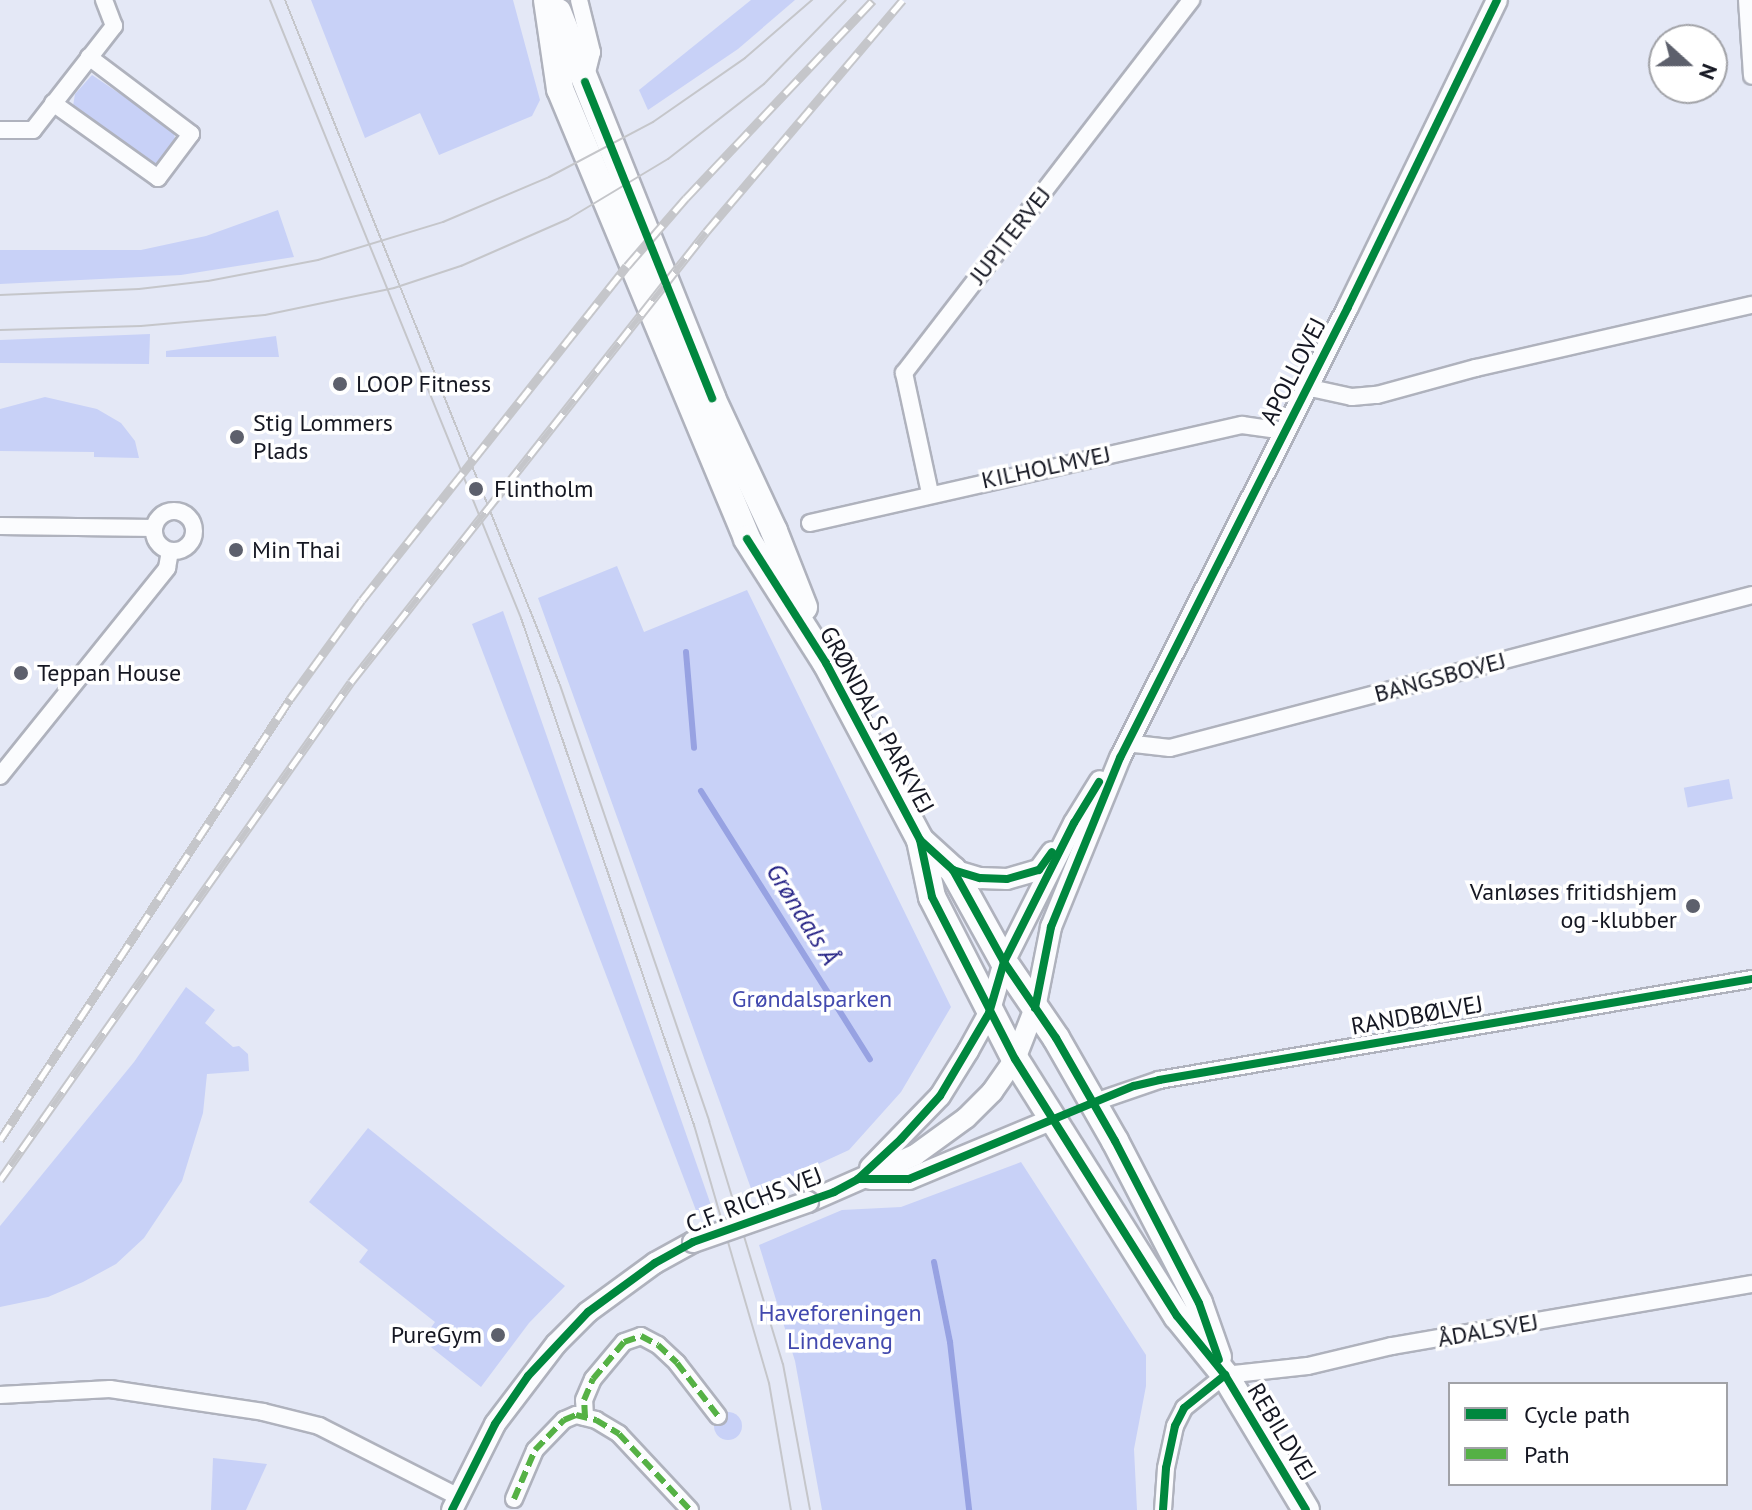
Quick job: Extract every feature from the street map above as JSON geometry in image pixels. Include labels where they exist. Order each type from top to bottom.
[{"type":"main road","name":"GRØNDALS PARKVEJ","points":[[547,0],[560,89],[716,436],[774,531],[826,663],[920,840],[932,897],[989,1013],[1051,1120],[1177,1316],[1225,1375]]},
{"type":"main road","name":"GRØNDALS PARKVEJ","points":[[554,0],[716,436]]},
{"type":"main road","name":"GRØNDALS PARKVEJ","points":[[920,840],[953,870],[1004,962],[1092,1103],[1199,1303],[1225,1375]]},
{"type":"main road","points":[[1051,1120],[1092,1103]]},
{"type":"main road","name":"REBILDVEJ","points":[[1225,1375],[1306,1510]]},
{"type":"street","points":[[0,130],[33,130],[114,26],[104,0]]},
{"type":"street","name":"GRØNDALS PARKVEJ","points":[[579,0],[592,52],[585,82]]},
{"type":"street","name":"JUPITERVEJ","points":[[930,493],[904,373],[1191,0]]},
{"type":"street","name":"APOLLOVEJ","points":[[1015,1059],[1035,1008],[1051,927],[1123,750],[1497,0]]},
{"type":"street","points":[[1749,1],[1752,76]]},
{"type":"street","points":[[53,103],[158,178],[191,134],[89,57]]},
{"type":"street","points":[[1306,387],[1352,397],[1377,395],[1476,368],[1752,305]]},
{"type":"street","name":"KILHOLMVEJ","points":[[810,523],[930,493],[1242,425],[1284,431]]},
{"type":"street","points":[[171,510],[180,511],[191,519],[195,531],[190,544],[170,551],[157,542],[154,528],[163,514],[171,510]]},
{"type":"street","points":[[0,526],[154,528]]},
{"type":"street","points":[[0,776],[167,568],[170,551]]},
{"type":"street","name":"BANGSBOVEJ","points":[[1123,750],[1170,748],[1752,595]]},
{"type":"street","name":"APOLLOVEJ","points":[[953,870],[980,878],[1007,879],[1039,870],[1123,750]]},
{"type":"street","name":"APOLLOVEJ","points":[[1004,962],[1074,823]]},
{"type":"street","name":"C.F. RICHS VEJ","points":[[858,1179],[901,1139],[940,1096],[989,1013],[1004,962]]},
{"type":"street","name":"RANDBØLVEJ","points":[[1092,1103],[1159,1080],[1752,979]]},
{"type":"street","name":"C.F. RICHS VEJ","points":[[0,1395],[110,1389],[263,1412],[319,1426],[456,1503],[495,1424],[556,1344],[588,1312],[655,1263],[693,1242],[808,1202],[915,1155],[966,1118],[992,1092],[1015,1059]]},
{"type":"street","name":"C.F. RICHS VEJ","points":[[858,1179],[909,1179],[1051,1120]]},
{"type":"street","name":"ÅDALSVEJ","points":[[1225,1375],[1308,1366],[1392,1346],[1752,1284]]},
{"type":"street","points":[[585,1417],[584,1400],[593,1379],[624,1342],[641,1336],[658,1345],[677,1363],[718,1416]]},
{"type":"street","points":[[1163,1510],[1166,1468],[1175,1426],[1184,1408],[1225,1375]]},
{"type":"street","points":[[514,1499],[535,1450],[550,1432],[570,1417],[585,1417],[619,1434],[690,1510]]},
{"type":"green space","points":[[311,0],[513,0],[540,100],[532,116],[439,155],[420,113],[365,138]]},
{"type":"green space","points":[[751,0],[795,0],[738,49],[648,110],[639,90]]},
{"type":"green space","points":[[92,75],[174,130],[175,141],[160,162],[155,165],[149,162],[73,106],[75,94]]},
{"type":"green space","points":[[278,210],[294,257],[181,275],[0,284],[0,250],[141,250],[206,236]]},
{"type":"green space","points":[[150,334],[149,364],[0,363],[0,340]]},
{"type":"green space","points":[[276,336],[279,357],[166,357],[166,351]]},
{"type":"green space","points":[[45,397],[97,409],[121,423],[135,441],[139,458],[94,457],[94,452],[0,451],[0,409]]},
{"type":"green space","name":"Grøndalsparken","points":[[617,566],[644,632],[747,590],[951,1007],[901,1092],[849,1150],[753,1194],[538,598]]},
{"type":"green space","points":[[503,611],[712,1208],[697,1213],[472,624]]},
{"type":"green space","points":[[1729,779],[1733,799],[1688,807],[1684,788]]},
{"type":"green space","points":[[186,987],[215,1010],[205,1023],[233,1047],[239,1046],[248,1054],[249,1071],[207,1074],[203,1113],[182,1181],[144,1238],[116,1264],[83,1282],[48,1297],[0,1307],[0,1226],[134,1062]]},
{"type":"green space","points":[[368,1128],[565,1286],[529,1323],[481,1387],[422,1340],[435,1322],[359,1262],[368,1250],[309,1202]]},
{"type":"green space","name":"Haveforeningen Lindevang","points":[[1021,1162],[1146,1355],[1146,1386],[1134,1449],[1137,1510],[822,1510],[795,1361],[759,1245],[842,1210],[901,1207]]},
{"type":"green space","points":[[728,1412],[738,1416],[742,1426],[738,1436],[728,1440],[718,1436],[714,1426],[718,1416]]},
{"type":"green space","points":[[213,1458],[267,1464],[246,1510],[211,1510]]},
{"type":"waterway","name":"Grøndals Å","points":[[686,652],[694,748]]},
{"type":"waterway","name":"Grøndals Å","points":[[701,791],[870,1059]]},
{"type":"waterway","name":"Grøndals Å","points":[[934,1262],[950,1342],[969,1510]]},
{"type":"tram line","points":[[270,0],[521,618],[694,1125],[769,1383],[791,1510]]},
{"type":"tram line","points":[[285,0],[560,685],[709,1121],[783,1364],[810,1510]]},
{"type":"tram line","points":[[0,295],[139,289],[208,281],[318,260],[443,222],[549,177],[653,122],[745,58],[812,0]]},
{"type":"tram line","points":[[0,330],[141,326],[265,315],[394,288],[461,266],[568,219],[668,159],[764,84],[846,0]]},
{"type":"railway","points":[[0,1140],[290,699],[362,600],[627,266],[686,198],[873,0]]},
{"type":"railway","points":[[0,1180],[351,682],[706,232],[903,0]]},
{"type":"marked path","points":[[585,1417],[584,1400],[593,1379],[624,1342],[641,1336],[658,1345],[677,1363],[718,1416]]},
{"type":"marked path","points":[[514,1499],[535,1450],[564,1420],[576,1415],[596,1420],[619,1434],[690,1510]]},
{"type":"cycle path","points":[[1035,1008],[1051,927],[1120,758],[1348,307],[1497,0]]},
{"type":"cycle path","points":[[585,82],[712,398]]},
{"type":"cycle path","points":[[747,539],[826,663],[920,840],[932,897],[1015,1059],[1177,1316],[1225,1375],[1306,1510]]},
{"type":"cycle path","points":[[452,1510],[495,1424],[528,1376],[588,1312],[655,1263],[693,1242],[834,1192],[858,1179],[901,1139],[940,1096],[989,1013],[1004,962],[1074,823],[1099,782]]},
{"type":"cycle path","points":[[920,840],[953,870],[1004,962],[1056,1038],[1115,1141],[1199,1303],[1219,1360]]},
{"type":"cycle path","points":[[953,870],[980,878],[1007,879],[1039,870],[1052,852]]},
{"type":"cycle path","points":[[858,1179],[909,1179],[1134,1086],[1159,1080],[1752,979]]},
{"type":"cycle path","points":[[1163,1510],[1166,1468],[1175,1426],[1184,1408],[1225,1375]]},
{"type":"place","name":"LOOP Fitness","points":[[340,384]]},
{"type":"place","name":"Stig Lommers Plads","points":[[237,437]]},
{"type":"place","name":"Flintholm","points":[[476,489]]},
{"type":"place","name":"Min Thai","points":[[236,550]]},
{"type":"place","name":"Teppan House","points":[[21,673]]},
{"type":"place","name":"Vanløses fritidshjem og -klubber","points":[[1693,906]]},
{"type":"place","name":"PureGym","points":[[498,1335]]}]
